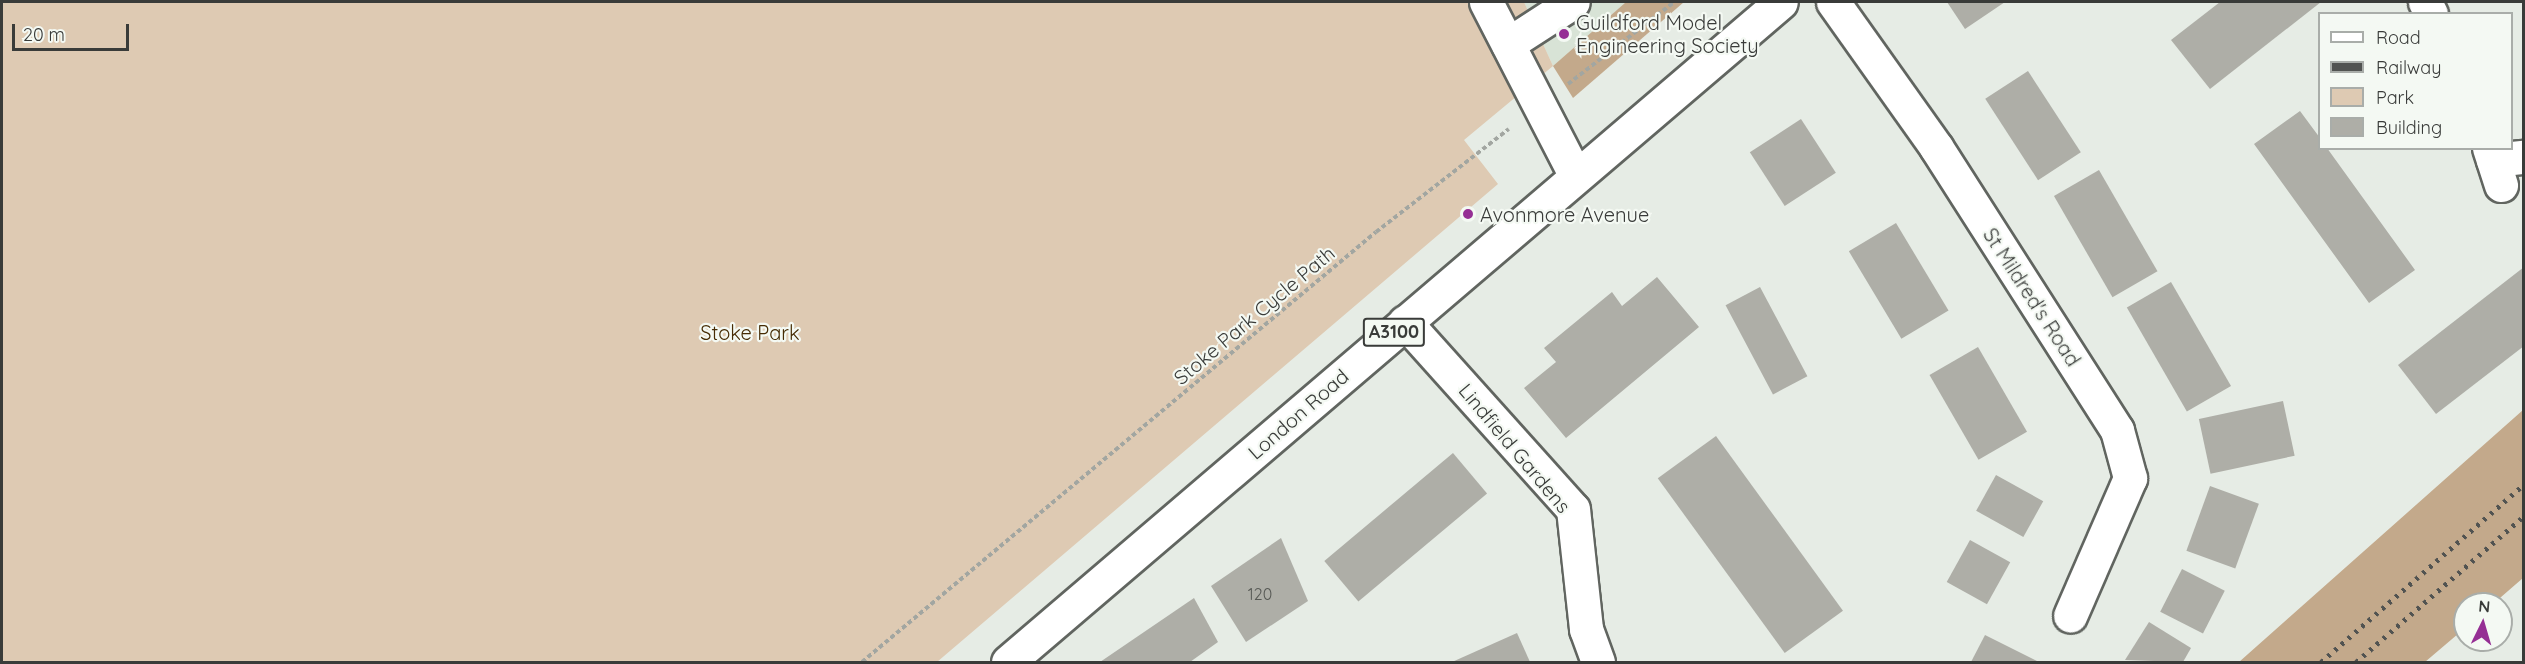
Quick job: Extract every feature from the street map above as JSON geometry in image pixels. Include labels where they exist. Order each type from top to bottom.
[{"type":"street","points":[[1486,2],[1538,107],[1576,176]]},
{"type":"street","points":[[1508,44],[1573,2]]},
{"type":"street","name":"London Road","points":[[1010,662],[1780,2]]},
{"type":"street","name":"St Mildred's Road","points":[[1833,2],[1936,147],[2117,430],[2130,478],[2070,616]]},
{"type":"street","name":"Lindfield Gardens","points":[[1405,322],[1573,509],[1586,630],[1598,663]]},
{"type":"path","name":"Stoke Park Cycle Path","points":[[862,663],[1376,232],[1674,2]]},
{"type":"shaded area","name":"Guildford Model Engineering Society","points":[[1524,2],[1626,2],[1553,66]]},
{"type":"shaded area","points":[[1626,2],[1684,2],[1573,98],[1553,66]]},
{"type":"shaded area","points":[[2523,410],[2523,578],[2507,592],[2453,592],[2453,638],[2425,662],[2239,662]]},
{"type":"green space","name":"Stoke Park","points":[[2,2],[1524,2],[1553,66],[1464,140],[1498,184],[937,662],[2,662]]},
{"type":"building","points":[[1947,2],[2005,2],[1965,29]]},
{"type":"building","points":[[2220,2],[2321,2],[2210,89],[2171,40]]},
{"type":"building","points":[[2028,71],[2081,152],[2038,180],[1985,99]]},
{"type":"building","points":[[2300,111],[2318,135],[2318,150],[2328,150],[2415,270],[2369,303],[2254,144]]},
{"type":"building","points":[[1801,119],[1836,173],[1785,206],[1750,152]]},
{"type":"building","points":[[2099,170],[2158,271],[2112,297],[2054,196]]},
{"type":"building","points":[[1896,223],[1949,310],[1901,339],[1849,251]]},
{"type":"building","points":[[2524,267],[2524,346],[2436,414],[2398,365]]},
{"type":"building","points":[[1657,277],[1699,327],[1566,438],[1524,388],[1556,362],[1544,348],[1612,292],[1622,306]]},
{"type":"building","points":[[2171,282],[2231,386],[2187,411],[2127,308]]},
{"type":"building","points":[[1760,287],[1807,376],[1773,394],[1726,305]]},
{"type":"building","points":[[1978,347],[2027,432],[1979,460],[1930,375]]},
{"type":"building","points":[[2283,401],[2295,456],[2211,474],[2199,419]]},
{"type":"building","points":[[1716,436],[1843,611],[1785,653],[1658,478]]},
{"type":"building","points":[[1453,453],[1487,494],[1358,602],[1324,561]]},
{"type":"building","points":[[1996,475],[2043,501],[2023,537],[1976,511]]},
{"type":"building","points":[[2210,486],[2259,504],[2235,569],[2186,551]]},
{"type":"building","points":[[1281,538],[1308,601],[1246,642],[1211,586]]},
{"type":"building","points":[[1970,540],[2010,562],[1987,604],[1947,582]]},
{"type":"building","points":[[2182,569],[2225,591],[2203,634],[2160,612]]},
{"type":"building","points":[[1194,598],[1218,642],[1190,662],[1100,662]]},
{"type":"building","points":[[2149,622],[2191,648],[2183,662],[2125,660]]},
{"type":"building","points":[[1517,633],[1530,662],[1452,662]]},
{"type":"building","points":[[1985,635],[2039,662],[1971,662]]},
{"type":"railway","points":[[2321,662],[2524,484]]},
{"type":"railway","points":[[2356,662],[2524,516]]},
{"type":"place","name":"Guildford Model Engineering Society","points":[[1564,34]]},
{"type":"place","name":"Avonmore Avenue","points":[[1468,214]]}]
